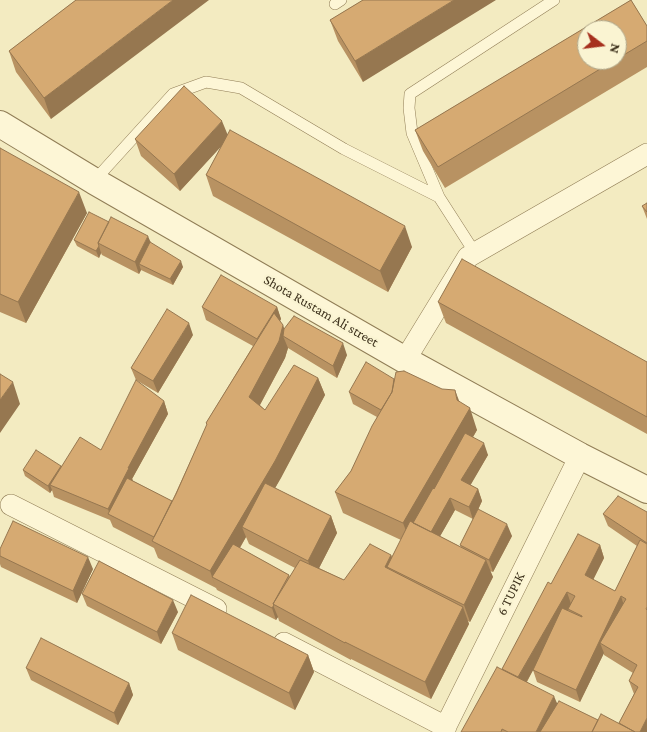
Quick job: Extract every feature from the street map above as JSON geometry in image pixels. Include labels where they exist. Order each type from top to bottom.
[{"type":"street","name":"Shota Rustam Ali street","points":[[0,124],[94,182],[405,360],[580,456],[647,490]]},
{"type":"street","points":[[405,360],[468,257],[647,154]]},
{"type":"street","name":"6 TUPIK","points":[[444,729],[580,456]]},
{"type":"street","points":[[12,505],[238,619]]},
{"type":"street","points":[[264,633],[444,729]]},
{"type":"lane","points":[[475,253],[439,197],[412,132],[409,108],[410,94],[554,0]]},
{"type":"lane","points":[[94,182],[173,94],[206,82],[241,88],[344,149],[439,197]]},
{"type":"building","points":[[76,0],[173,0],[44,98],[9,51]]},
{"type":"building","points":[[363,0],[454,0],[355,61],[330,20]]},
{"type":"building","points":[[631,0],[647,26],[647,41],[627,53],[627,20],[598,20]]},
{"type":"building","points":[[577,32],[577,70],[598,70],[438,167],[415,130]]},
{"type":"building","points":[[184,86],[222,121],[174,174],[135,139]]},
{"type":"building","points":[[230,130],[405,226],[380,271],[206,175]]},
{"type":"building","points":[[0,148],[79,192],[18,302],[0,294]]},
{"type":"building","points":[[647,203],[647,212],[642,206]]},
{"type":"building","points":[[89,212],[109,222],[96,251],[74,240]]},
{"type":"building","points":[[111,217],[148,236],[135,262],[98,243]]},
{"type":"building","points":[[150,242],[181,261],[170,279],[139,264]]},
{"type":"building","points":[[462,259],[647,362],[647,417],[438,302]]},
{"type":"building","points":[[221,275],[277,307],[257,339],[202,307]]},
{"type":"building","points":[[167,309],[189,323],[153,381],[131,368]]},
{"type":"building","points":[[274,313],[283,325],[279,341],[249,397],[265,410],[294,365],[318,378],[275,461],[210,571],[152,541],[176,494],[206,423]]},
{"type":"building","points":[[294,316],[343,343],[333,366],[283,336],[284,329]]},
{"type":"building","points":[[366,362],[394,379],[392,392],[381,410],[349,392]]},
{"type":"building","points":[[404,371],[442,389],[455,390],[457,400],[470,408],[403,523],[335,492],[351,471],[372,426],[392,392],[396,372]]},
{"type":"building","points":[[0,374],[13,382],[0,400]]},
{"type":"building","points":[[136,380],[164,401],[108,509],[50,485],[80,437],[101,450]]},
{"type":"building","points":[[465,433],[484,443],[461,480],[478,489],[469,507],[450,498],[431,532],[413,523]]},
{"type":"building","points":[[36,450],[61,466],[48,486],[23,470]]},
{"type":"building","points":[[127,478],[172,501],[154,537],[108,514]]},
{"type":"building","points":[[265,483],[331,516],[308,561],[242,527]]},
{"type":"building","points":[[618,496],[647,512],[647,543],[603,514]]},
{"type":"building","points":[[478,509],[507,524],[489,560],[460,545]]},
{"type":"building","points":[[13,521],[88,557],[73,591],[0,556],[0,549]]},
{"type":"building","points":[[410,521],[486,560],[464,605],[387,567]]},
{"type":"building","points":[[578,534],[600,545],[585,575],[615,591],[640,540],[647,544],[647,718],[640,732],[635,732],[619,723],[638,687],[629,681],[637,665],[600,643],[626,599],[621,596],[576,690],[533,670],[562,608],[582,617],[568,609],[575,596],[567,592],[518,677],[502,669],[548,582],[551,584]]},
{"type":"building","points":[[233,544],[289,575],[272,608],[212,577]]},
{"type":"building","points":[[370,544],[391,555],[385,567],[463,607],[425,682],[345,643],[273,604],[300,560],[344,580]]},
{"type":"building","points":[[99,561],[173,600],[157,632],[82,594]]},
{"type":"building","points":[[191,595],[308,655],[289,693],[172,633]]},
{"type":"building","points":[[41,638],[129,683],[114,713],[26,668]]},
{"type":"building","points":[[497,667],[554,696],[536,732],[508,732],[502,729],[501,732],[461,732]]},
{"type":"building","points":[[559,701],[598,720],[592,732],[540,732]]},
{"type":"building","points":[[601,714],[635,732],[592,732]]}]
